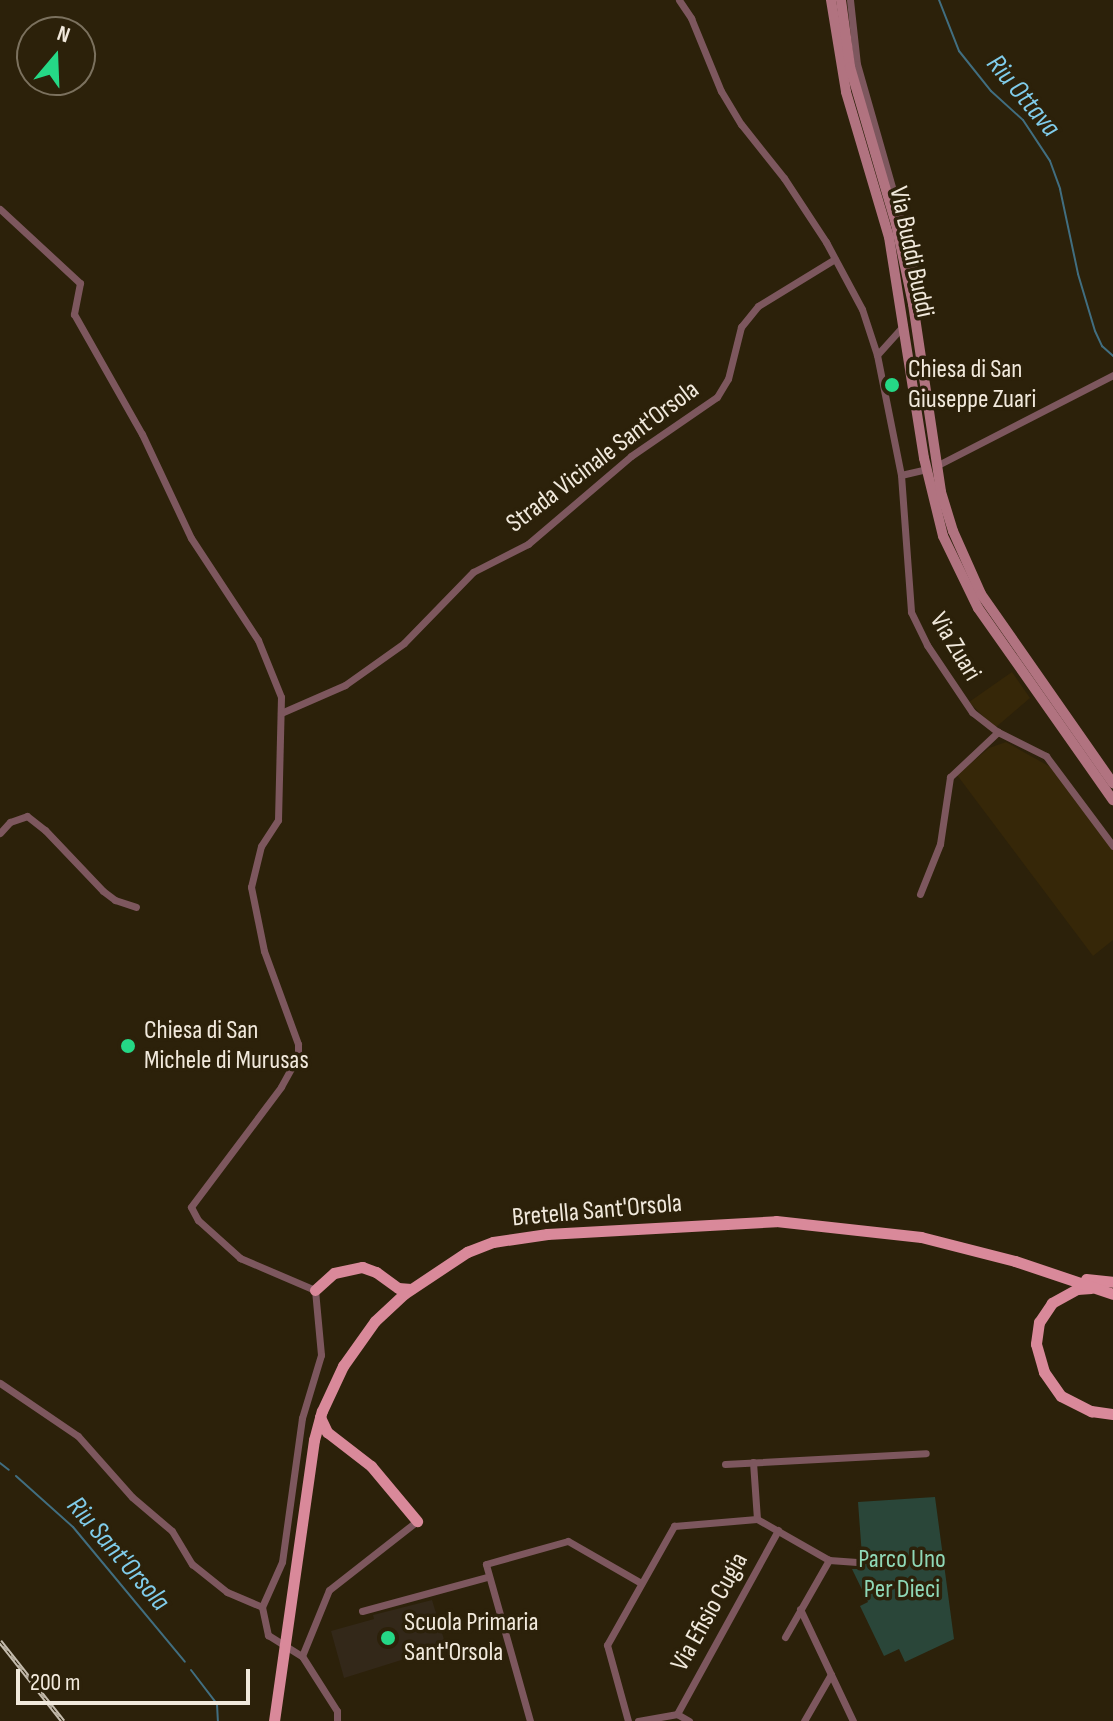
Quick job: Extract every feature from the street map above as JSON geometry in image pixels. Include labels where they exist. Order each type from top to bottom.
[{"type":"main road","name":"Via Buddi Buddi","points":[[831,0],[838,55],[889,237],[943,536],[971,596],[1113,800]]},
{"type":"main road","name":"Via Buddi Buddi","points":[[841,0],[850,67],[896,224],[913,304],[931,468],[953,531],[981,594],[1113,783]]},
{"type":"main road","name":"Bretella Sant'Orsola","points":[[274,1721],[320,1417],[343,1366],[375,1321],[411,1289],[467,1252],[493,1242],[547,1234],[735,1222],[829,1227],[921,1237],[1069,1278],[1113,1294]]},
{"type":"main road","points":[[315,1290],[334,1273],[362,1267],[398,1288],[411,1289]]},
{"type":"main road","points":[[384,1278],[392,1294],[392,1305]]},
{"type":"main road","points":[[1069,1278],[1113,1282]]},
{"type":"main road","points":[[1096,1287],[1077,1289],[1052,1303],[1039,1322],[1036,1344],[1044,1372],[1061,1396],[1091,1411],[1113,1414]]},
{"type":"main road","points":[[320,1417],[339,1444],[371,1466],[417,1521]]},
{"type":"main road","points":[[312,1455],[323,1444],[339,1444]]},
{"type":"street","name":"Via Zuari","points":[[679,0],[734,113],[784,178],[862,309],[877,355],[901,475],[911,612],[927,645],[972,712],[998,732],[1046,756],[1113,846]]},
{"type":"street","points":[[850,0],[857,64],[897,194],[918,292],[913,304]]},
{"type":"street","points":[[0,209],[80,283],[74,314],[142,434],[191,538],[258,640],[281,697],[278,820],[261,846],[251,887],[264,951],[298,1044],[298,1056],[281,1087],[191,1207],[198,1220],[240,1258],[315,1290],[321,1355],[302,1418],[282,1562],[262,1607],[268,1635],[302,1656],[337,1711],[337,1721]]},
{"type":"street","name":"Strada Vicinale Sant'Orsola","points":[[281,713],[345,685],[404,643],[473,572],[528,544],[631,456],[717,397],[728,379],[741,327],[758,306],[835,259]]},
{"type":"street","points":[[877,355],[905,324]]},
{"type":"street","points":[[901,475],[931,468],[1113,375]]},
{"type":"street","points":[[920,894],[940,844],[950,777],[998,732]]},
{"type":"street","points":[[0,833],[10,822],[27,816],[45,830],[103,891],[115,900],[136,907]]},
{"type":"street","points":[[0,1383],[78,1436],[132,1497],[172,1531],[192,1564],[227,1592],[262,1607]]},
{"type":"street","points":[[725,1464],[926,1453]]},
{"type":"street","points":[[753,1462],[757,1519]]},
{"type":"street","name":"Via Efisio Cugia","points":[[628,1721],[607,1645],[674,1526],[757,1519],[829,1560],[857,1562]]},
{"type":"street","points":[[302,1656],[329,1590],[417,1521]]},
{"type":"street","name":"Via Efisio Cugia","points":[[677,1714],[778,1530]]},
{"type":"street","points":[[530,1721],[487,1577],[486,1564],[560,1540],[576,1544],[641,1583]]},
{"type":"street","points":[[785,1637],[829,1560]]},
{"type":"street","points":[[362,1611],[487,1577]]},
{"type":"street","points":[[800,1609],[853,1721]]},
{"type":"street","points":[[804,1721],[831,1674]]},
{"type":"street","points":[[638,1721],[677,1714],[689,1721]]},
{"type":"shaded area","points":[[1012,672],[1030,698],[995,728],[969,702]]},
{"type":"shaded area","points":[[1006,742],[1054,769],[1113,850],[1113,940],[1093,956],[957,775],[989,748]]},
{"type":"shaded area","name":"Scuola Primaria Sant'Orsola","points":[[432,1600],[446,1646],[344,1678],[331,1631],[374,1619],[373,1615]]},
{"type":"green space","name":"Parco Uno Per Dieci","points":[[935,1497],[954,1639],[905,1662],[899,1649],[884,1656],[860,1606],[868,1602],[852,1569],[860,1569],[862,1556],[858,1502]]},
{"type":"waterway","name":"Riu Ottava","points":[[939,0],[959,51],[991,91],[1023,120],[1050,161],[1060,189],[1078,274],[1095,331],[1102,346],[1113,356]]},
{"type":"waterway","name":"Riu Sant'Orsola","points":[[0,1463],[9,1470]]},
{"type":"waterway","name":"Riu Sant'Orsola","points":[[16,1476],[73,1527],[185,1662]]},
{"type":"waterway","name":"Riu Sant'Orsola","points":[[191,1670],[217,1704],[218,1721]]},
{"type":"railway","points":[[0,1641],[63,1721]]},
{"type":"place","name":"Chiesa di San Giuseppe Zuari","points":[[892,385]]},
{"type":"place","name":"Chiesa di San Michele di Murusas","points":[[128,1046]]},
{"type":"place","name":"Scuola Primaria Sant'Orsola","points":[[388,1638]]}]
